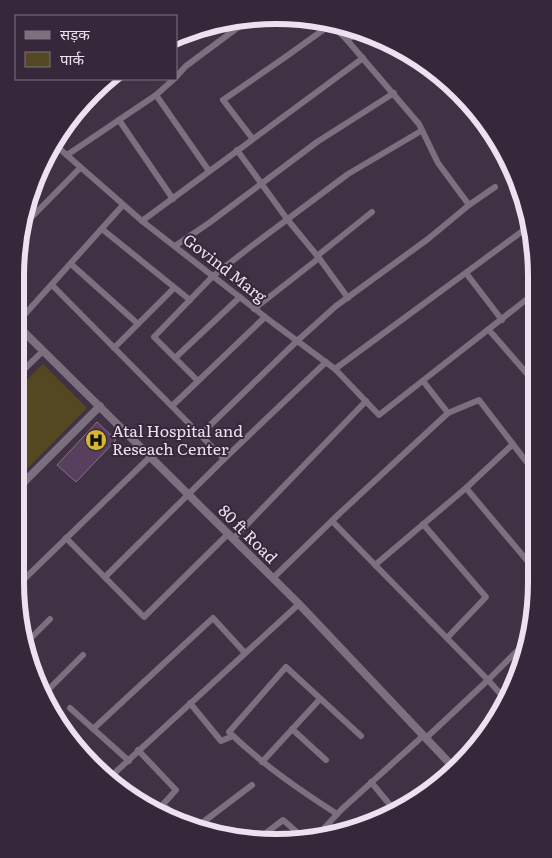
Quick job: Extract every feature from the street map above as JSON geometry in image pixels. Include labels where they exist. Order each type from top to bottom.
[{"type":"street","points":[[178,75],[186,66],[239,27]]},
{"type":"street","points":[[252,138],[223,100],[325,29]]},
{"type":"street","points":[[338,31],[394,93],[419,124],[438,163],[469,205]]},
{"type":"street","points":[[347,40],[353,36]]},
{"type":"street","points":[[142,221],[252,138],[363,58]]},
{"type":"street","points":[[67,155],[156,95],[173,80]]},
{"type":"street","points":[[175,246],[317,142],[394,93]]},
{"type":"street","points":[[156,95],[209,171]]},
{"type":"street","points":[[120,120],[173,199]]},
{"type":"street","points":[[198,381],[154,337],[213,276],[348,174],[421,131]]},
{"type":"street","name":"Govind Marg","points":[[59,148],[142,221],[254,309],[335,369],[379,415],[423,381]]},
{"type":"street","points":[[237,150],[348,298]]},
{"type":"street","points":[[31,218],[80,168]]},
{"type":"street","points":[[200,435],[297,341],[348,298],[495,187]]},
{"type":"street","points":[[24,316],[123,205]]},
{"type":"street","points":[[254,309],[372,212]]},
{"type":"street","points":[[102,229],[190,300]]},
{"type":"street","points":[[335,369],[524,230]]},
{"type":"street","points":[[70,264],[138,324]]},
{"type":"street","points":[[466,273],[502,320]]},
{"type":"street","points":[[52,285],[224,459]]},
{"type":"street","points":[[114,348],[174,288]]},
{"type":"street","points":[[175,358],[240,298]]},
{"type":"street","points":[[448,414],[423,381],[528,299]]},
{"type":"street","points":[[172,406],[265,317]]},
{"type":"street","points":[[489,330],[528,375]]},
{"type":"street","name":"80 ft Road","points":[[24,331],[299,604],[450,764]]},
{"type":"street","points":[[24,369],[43,350]]},
{"type":"street","points":[[105,577],[224,459],[326,362]]},
{"type":"street","points":[[273,578],[448,414],[479,400],[528,463]]},
{"type":"street","points":[[66,538],[144,617],[231,536],[366,401]]},
{"type":"street","points":[[24,482],[100,406]]},
{"type":"street","points":[[375,565],[466,488],[513,444]]},
{"type":"street","points":[[24,579],[150,456]]},
{"type":"street","points":[[466,488],[528,562]]},
{"type":"street","points":[[332,521],[501,695]]},
{"type":"street","points":[[423,524],[486,597],[447,638]]},
{"type":"street","points":[[113,775],[190,702],[299,604]]},
{"type":"street","points":[[93,729],[213,618],[245,653]]},
{"type":"street","points":[[30,639],[50,619]]},
{"type":"street","points":[[323,829],[371,782],[488,680],[520,648]]},
{"type":"street","points":[[48,690],[83,655]]},
{"type":"street","points":[[337,814],[262,762],[229,732],[286,667],[361,736]]},
{"type":"street","points":[[262,762],[320,699]]},
{"type":"street","points":[[190,702],[221,741],[233,736]]},
{"type":"street","points":[[70,708],[129,761]]},
{"type":"street","points":[[292,728],[326,760]]},
{"type":"street","points":[[138,750],[176,790],[161,806]]},
{"type":"street","points":[[371,782],[391,806]]},
{"type":"street","points":[[202,823],[252,785]]},
{"type":"street","points":[[163,804],[173,812]]},
{"type":"street","points":[[265,834],[283,820],[298,833]]},
{"type":"green space","points":[[43,364],[87,408],[24,472],[24,383]]},
{"type":"building","points":[[97,422],[116,440],[76,482],[57,465]]},
{"type":"place","name":"Atal Hospital and Reseach Center","points":[[96,440]]}]
